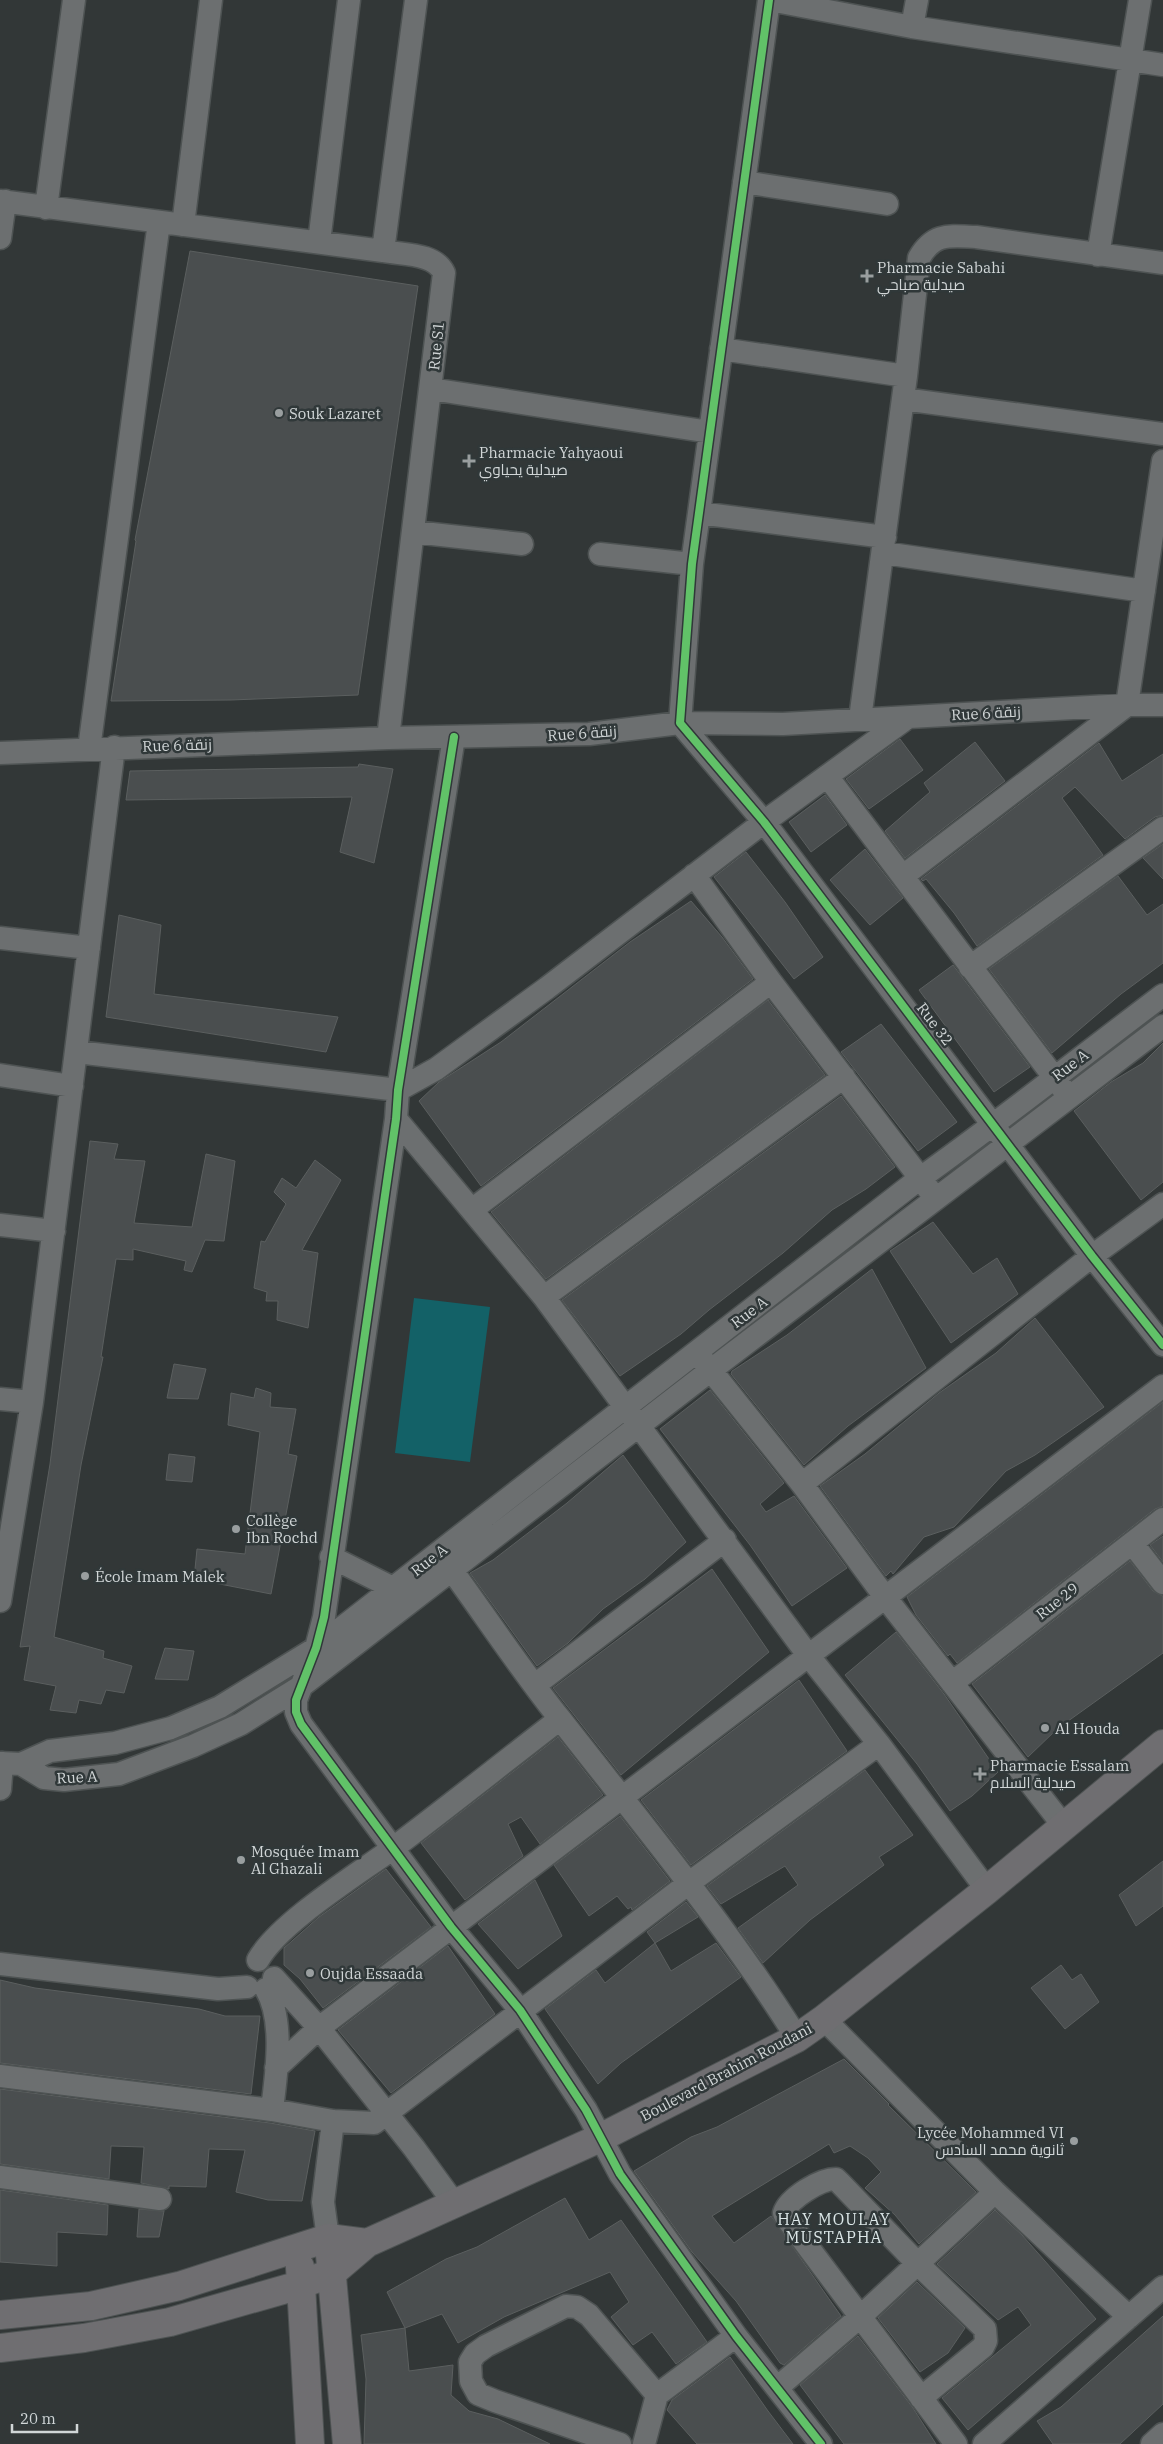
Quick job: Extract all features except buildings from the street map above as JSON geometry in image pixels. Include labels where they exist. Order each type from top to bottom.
[{"type":"main road","name":"Boulevard Brahim Roudani","points":[[0,2348],[84,2338],[170,2322],[300,2285],[333,2272],[367,2243],[600,2138],[797,2038],[824,2020],[987,1890],[1063,1825],[1163,1744]]},
{"type":"main road","points":[[0,2315],[91,2306],[179,2286],[328,2238],[367,2243]]},
{"type":"main road","points":[[328,2238],[333,2272],[347,2444]]},
{"type":"main road","points":[[300,2248],[300,2285],[310,2444]]},
{"type":"street","points":[[46,208],[74,0]]},
{"type":"street","points":[[183,225],[211,0]]},
{"type":"street","points":[[319,242],[349,0]]},
{"type":"street","points":[[383,251],[416,0]]},
{"type":"street","points":[[680,723],[692,564],[769,0],[912,27],[1163,65]]},
{"type":"street","points":[[912,27],[917,0]]},
{"type":"street","points":[[1098,255],[1140,0]]},
{"type":"street","points":[[744,182],[886,204]]},
{"type":"street","points":[[0,238],[3,201]]},
{"type":"street","name":"Rue S1","points":[[3,201],[383,251],[432,259],[440,264],[444,273],[388,738]]},
{"type":"street","points":[[89,749],[159,222]]},
{"type":"street","points":[[860,719],[885,545],[919,258],[925,246],[935,239],[947,236],[976,238],[1163,263]]},
{"type":"street","points":[[721,349],[906,376]]},
{"type":"street","points":[[431,389],[710,432]]},
{"type":"street","points":[[903,399],[1163,434]]},
{"type":"street","points":[[903,876],[1127,705],[1163,461]]},
{"type":"street","points":[[699,513],[1144,591]]},
{"type":"street","points":[[414,532],[522,544]]},
{"type":"street","points":[[600,554],[692,564]]},
{"type":"street","name":"Rue 6 زنقة","points":[[0,753],[114,747],[388,738],[589,734],[680,723],[783,724],[1127,705],[1163,705]]},
{"type":"street","points":[[76,1052],[398,1090],[436,1069],[531,1000],[764,822],[907,718]]},
{"type":"street","name":"Rue 32","points":[[680,723],[764,822],[1092,1256],[1163,1345]]},
{"type":"street","points":[[454,737],[398,1090],[396,1119],[324,1617],[316,1648],[296,1700],[296,1712],[301,1724],[451,1926],[520,2010],[578,2097],[620,2174],[736,2336],[821,2444]]},
{"type":"street","points":[[0,1601],[32,1402],[114,747]]},
{"type":"street","points":[[827,776],[1068,1097]]},
{"type":"street","points":[[970,967],[1163,828]]},
{"type":"street","points":[[694,875],[771,982],[919,1179],[936,1198]]},
{"type":"street","points":[[0,938],[89,948]]},
{"type":"street","points":[[472,1209],[771,982]]},
{"type":"street","name":"Rue A","points":[[8,1763],[44,1778],[64,1780],[119,1774],[184,1750],[233,1727],[300,1687],[452,1571],[632,1418],[696,1351],[919,1179],[994,1125],[1163,995]]},
{"type":"street","name":"Rue A","points":[[8,1763],[50,1751],[115,1743],[148,1735],[193,1720],[220,1707],[316,1648],[438,1552],[632,1418],[711,1370],[1163,1026]]},
{"type":"street","points":[[0,1076],[72,1086]]},
{"type":"street","points":[[544,1297],[844,1077]]},
{"type":"street","points":[[396,1119],[544,1297],[808,1655],[879,1744],[987,1890]]},
{"type":"street","points":[[802,1484],[1092,1256],[1163,1204]]},
{"type":"street","points":[[0,1225],[54,1231]]},
{"type":"street","points":[[696,1351],[802,1484],[884,1597],[1063,1825]]},
{"type":"street","points":[[276,2068],[319,2028],[451,1926],[624,1797],[1163,1386]]},
{"type":"street","points":[[0,1399],[32,1402]]},
{"type":"street","name":"Rue 29","points":[[952,1683],[1163,1520]]},
{"type":"street","points":[[535,1685],[725,1540]]},
{"type":"street","points":[[1132,1543],[1163,1583]]},
{"type":"street","points":[[438,1552],[560,1719],[624,1797],[689,1882],[719,1927],[758,1976],[797,2038]]},
{"type":"street","points":[[332,1557],[393,1588]]},
{"type":"street","points":[[272,2110],[276,2068],[274,2008],[263,1985],[270,1965],[258,1960],[269,1942],[300,1916],[393,1848],[560,1719]]},
{"type":"street","points":[[0,2076],[272,2110],[333,2121],[374,2123],[387,2115],[520,2010],[689,1882],[879,1744]]},
{"type":"street","points":[[0,1789],[8,1763]]},
{"type":"street","points":[[0,1964],[218,1989],[240,1989],[263,1985],[319,2028],[454,2203]]},
{"type":"street","points":[[824,2020],[995,2192],[1130,2317]]},
{"type":"street","points":[[328,2238],[322,2202],[333,2121]]},
{"type":"street","points":[[0,2177],[160,2199]]},
{"type":"street","points":[[921,2398],[983,2347],[986,2341],[985,2328],[918,2264],[836,2179],[822,2182],[792,2200],[784,2213],[787,2219],[860,2317],[921,2398],[956,2444]]},
{"type":"street","points":[[778,2387],[860,2317],[995,2192]]},
{"type":"street","points":[[984,2444],[1163,2287]]},
{"type":"street","points":[[620,2444],[478,2394],[471,2381],[470,2362],[475,2354],[486,2346],[566,2306],[577,2308],[589,2315],[657,2396]]},
{"type":"street","points":[[644,2444],[657,2396],[736,2336]]},
{"type":"street","points":[[1152,2444],[1163,2434]]},
{"type":"shaded area","points":[[414,1298],[490,1307],[470,1462],[395,1453]]},
{"type":"cycle path","points":[[769,0],[692,564],[680,723],[764,822],[1092,1256],[1163,1345]]},
{"type":"cycle path","points":[[454,737],[398,1090],[396,1119],[324,1617],[316,1648],[296,1700],[296,1712],[301,1724],[451,1927],[520,2010],[586,2110],[620,2174],[736,2336],[821,2444]]},
{"type":"place","name":"Pharmacie Sabahi صيدلية صباحي","points":[[867,276]]},
{"type":"place","name":"Souk Lazaret","points":[[279,413]]},
{"type":"place","name":"Pharmacie Yahyaoui صيدلية يحياوي","points":[[469,461]]},
{"type":"place","name":"Collège Ibn Rochd","points":[[236,1529]]},
{"type":"place","name":"École Imam Malek","points":[[85,1576]]},
{"type":"place","name":"Al Houda","points":[[1045,1728]]},
{"type":"place","name":"Pharmacie Essalam صيدلية السلام","points":[[980,1774]]},
{"type":"place","name":"Mosquée Imam Al Ghazali","points":[[241,1860]]},
{"type":"place","name":"Oujda Essaada","points":[[310,1973]]},
{"type":"place","name":"Lycée Mohammed VI ثانوية محمد السادس","points":[[1074,2141]]},
{"type":"district","name":"HAY MOULAY MUSTAPHA","points":[[834,2228]]}]
